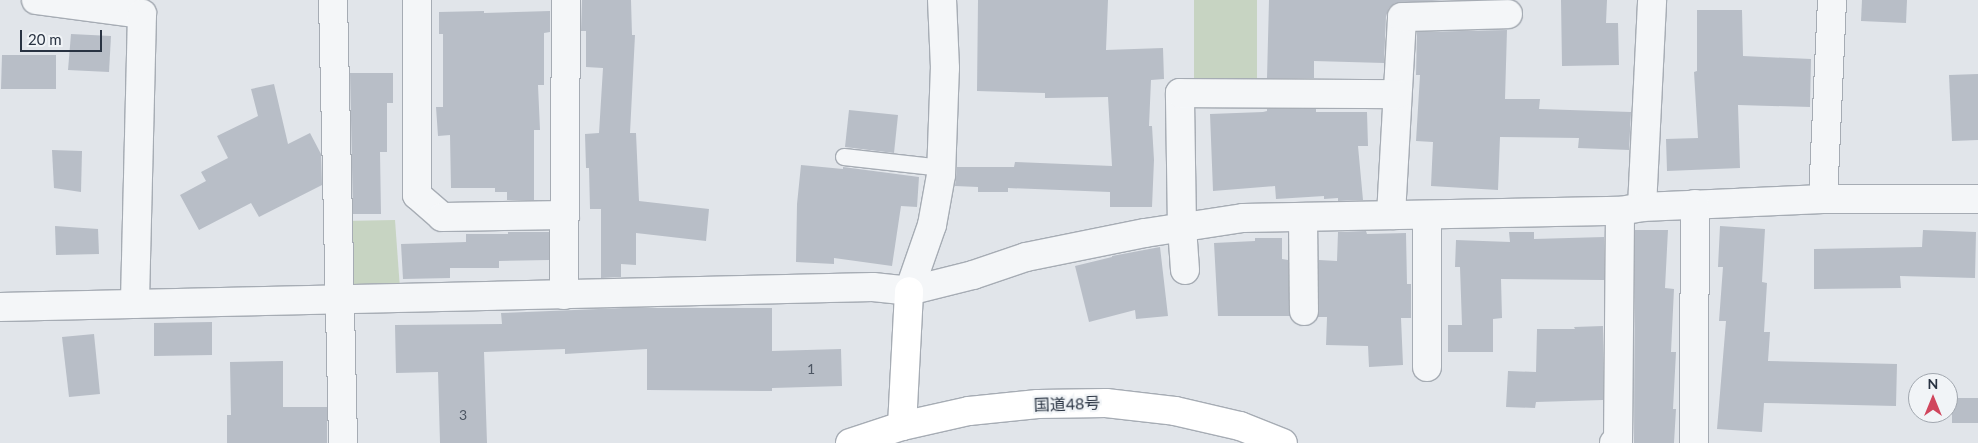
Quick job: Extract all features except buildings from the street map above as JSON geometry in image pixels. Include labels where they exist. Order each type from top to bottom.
[{"type":"main road","points":[[902,426],[909,291]]},
{"type":"main road","name":"国道48号","points":[[850,443],[902,426],[969,411],[1038,404],[1106,402],[1175,411],[1240,426],[1283,443]]},
{"type":"street","points":[[36,0],[84,4],[142,14],[135,304]]},
{"type":"street","points":[[333,0],[343,443]]},
{"type":"street","points":[[417,0],[417,195],[442,217],[564,214]]},
{"type":"street","points":[[564,294],[566,0]]},
{"type":"street","points":[[909,291],[932,225],[942,168],[945,68],[942,0]]},
{"type":"street","points":[[1614,443],[1618,442],[1631,209],[1652,0]]},
{"type":"street","points":[[1823,199],[1832,0]]},
{"type":"street","points":[[1391,215],[1396,94],[1402,17],[1508,14]]},
{"type":"street","points":[[1184,270],[1180,93],[1396,94]]},
{"type":"street","points":[[0,307],[873,287],[909,291],[972,275],[1026,257],[1182,227],[1242,218],[1631,209],[1695,204],[1823,199],[1978,199]]},
{"type":"street","points":[[1694,443],[1695,204]]},
{"type":"street","points":[[1427,214],[1427,367]]},
{"type":"street","points":[[1303,217],[1304,311]]},
{"type":"lane","points":[[844,157],[942,168]]},
{"type":"green space","points":[[1194,0],[1257,0],[1257,80],[1194,80]]},
{"type":"green space","points":[[395,220],[400,289],[345,291],[343,221]]}]
